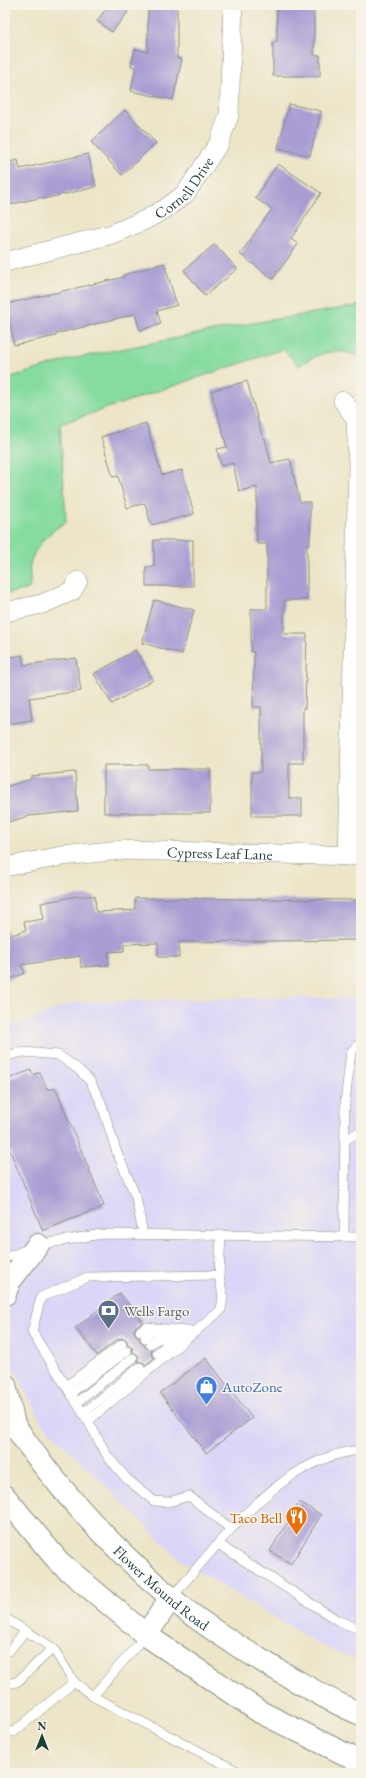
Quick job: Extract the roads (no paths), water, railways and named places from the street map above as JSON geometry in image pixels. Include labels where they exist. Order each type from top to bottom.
[{"type":"main road","points":[[5,1294],[9,1282],[38,1245]]},
{"type":"main road","points":[[5,1385],[9,1418]]},
{"type":"main road","name":"Flower Mound Road","points":[[9,1418],[44,1466],[102,1534],[171,1598],[249,1654],[343,1707],[361,1714]]},
{"type":"main road","points":[[5,1497],[59,1562],[146,1635],[260,1712],[361,1762]]},
{"type":"main road","points":[[146,1635],[171,1598]]},
{"type":"street","name":"Cornell Drive","points":[[5,262],[112,234],[145,220],[164,209],[186,193],[219,143],[229,115],[233,5]]},
{"type":"street","points":[[343,401],[356,419],[358,465],[355,856]]},
{"type":"street","points":[[5,612],[42,604],[72,591],[78,581]]},
{"type":"street","name":"Cypress Leaf Lane","points":[[5,867],[79,854],[122,850],[355,856]]},
{"type":"lane","points":[[344,1236],[345,1102],[351,1052],[361,1042]]},
{"type":"lane","points":[[5,1056],[23,1052],[58,1055],[78,1069],[90,1081],[101,1102],[116,1150],[136,1197],[143,1234]]},
{"type":"lane","points":[[345,1140],[361,1132]]},
{"type":"lane","points":[[5,1258],[38,1245],[101,1234],[361,1237]]},
{"type":"lane","points":[[86,1417],[221,1310],[223,1297],[219,1275],[220,1235]]},
{"type":"lane","points":[[219,1275],[88,1277],[41,1297],[32,1332],[77,1402],[108,1457],[127,1479],[154,1500],[168,1502],[189,1496],[231,1529]]},
{"type":"lane","points":[[146,1327],[191,1335],[158,1339],[145,1338],[146,1327]]},
{"type":"lane","points":[[157,1353],[168,1344],[191,1335]]},
{"type":"lane","points":[[68,1389],[127,1351],[77,1402]]},
{"type":"lane","points":[[86,1417],[140,1367]]},
{"type":"lane","points":[[171,1598],[245,1512],[279,1485],[322,1458],[345,1451],[361,1450]]},
{"type":"lane","points":[[218,1544],[336,1620],[361,1630]]},
{"type":"lane","points":[[5,1618],[53,1648],[74,1682],[93,1696],[241,1773]]},
{"type":"lane","points":[[5,1651],[9,1652],[25,1631]]},
{"type":"lane","points":[[93,1696],[146,1635]]},
{"type":"lane","points":[[5,1684],[17,1682],[53,1648]]},
{"type":"lane","points":[[5,1731],[14,1732],[74,1682]]},
{"type":"place","name":"Wells Fargo","points":[[108,1330]]},
{"type":"place","name":"AutoZone","points":[[206,1406]]},
{"type":"place","name":"Taco Bell","points":[[297,1536]]}]
